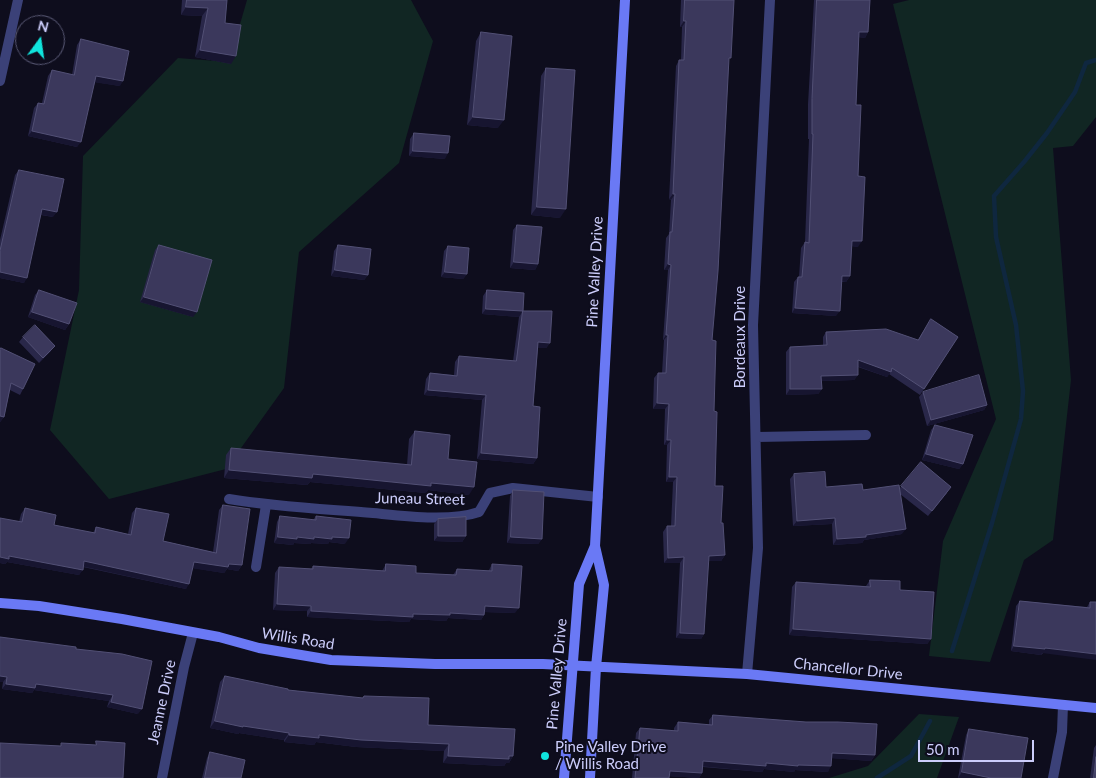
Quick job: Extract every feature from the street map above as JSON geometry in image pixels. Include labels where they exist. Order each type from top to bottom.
[{"type":"street","points":[[0,81],[18,0]]},
{"type":"street","name":"Pine Valley Drive","points":[[590,778],[596,667],[604,585],[595,546],[625,0]]},
{"type":"street","name":"Bordeaux Drive","points":[[747,674],[758,548],[753,325],[770,0]]},
{"type":"street","points":[[757,437],[866,435]]},
{"type":"street","name":"Juneau Street","points":[[229,499],[266,505],[424,517],[468,516],[479,512],[490,493],[514,488],[598,497]]},
{"type":"street","points":[[256,567],[266,505]]},
{"type":"street","name":"Pine Valley Drive","points":[[564,778],[579,584],[595,546]]},
{"type":"street","name":"Willis Road","points":[[0,603],[39,606],[104,616],[219,637],[259,648],[331,660],[596,667]]},
{"type":"street","name":"Jeanne Drive","points":[[162,778],[184,667],[193,633]]},
{"type":"street","name":"Chancellor Drive","points":[[596,667],[747,674],[1096,708]]},
{"type":"street","points":[[1053,778],[1062,732],[1063,704]]},
{"type":"green space","points":[[247,0],[411,0],[433,41],[399,163],[299,252],[284,388],[226,469],[109,499],[50,430],[79,290],[83,156],[178,58],[229,62]]},
{"type":"green space","points":[[909,0],[1096,0],[1096,117],[1073,146],[1053,148],[1071,380],[1053,540],[1024,560],[990,662],[929,656],[943,541],[996,419],[893,4]]},
{"type":"green space","points":[[919,714],[959,717],[937,778],[829,778],[868,766]]},
{"type":"building","points":[[187,0],[227,0],[225,23],[241,25],[236,56],[200,50],[208,8],[186,7]]},
{"type":"building","points":[[685,0],[734,0],[731,58],[729,58],[718,271],[712,340],[716,341],[714,411],[717,412],[715,486],[723,486],[721,523],[723,523],[725,555],[709,556],[704,634],[680,633],[684,557],[668,558],[667,526],[675,526],[677,477],[669,477],[671,440],[667,440],[669,404],[657,403],[658,373],[666,373],[668,335],[666,335],[671,265],[668,264],[675,194],[673,194],[679,60],[684,60]]},
{"type":"building","points":[[817,0],[870,0],[868,32],[859,32],[856,105],[861,105],[858,176],[865,177],[862,241],[852,241],[850,276],[842,276],[840,311],[795,308],[798,277],[802,277],[805,242],[809,243],[813,134],[812,99]]},
{"type":"building","points":[[481,32],[512,36],[504,120],[473,117]]},
{"type":"building","points":[[81,39],[129,51],[123,81],[96,76],[81,142],[32,131],[38,103],[44,104],[52,70],[74,75]]},
{"type":"building","points":[[546,68],[575,70],[566,209],[537,207]]},
{"type":"building","points":[[414,133],[450,136],[448,153],[413,151]]},
{"type":"building","points":[[19,170],[64,179],[57,212],[42,209],[27,278],[0,272],[0,251]]},
{"type":"building","points":[[517,225],[542,227],[538,264],[514,262]]},
{"type":"building","points":[[159,245],[212,260],[197,312],[144,297]]},
{"type":"building","points":[[338,245],[371,249],[368,275],[335,270]]},
{"type":"building","points":[[448,246],[469,248],[467,274],[445,272]]},
{"type":"building","points":[[39,290],[77,303],[69,324],[32,312]]},
{"type":"building","points":[[487,290],[524,293],[523,311],[486,309]]},
{"type":"building","points":[[523,311],[552,311],[550,343],[538,342],[533,406],[540,407],[537,458],[481,453],[486,395],[428,390],[430,373],[457,376],[459,356],[516,361]]},
{"type":"building","points":[[931,319],[958,337],[924,389],[892,368],[891,372],[858,360],[858,375],[821,376],[822,389],[790,389],[790,347],[827,345],[826,332],[886,329],[918,340]]},
{"type":"building","points":[[35,325],[55,346],[43,358],[23,337]]},
{"type":"building","points":[[1,348],[35,364],[23,389],[11,383],[4,417],[0,416]]},
{"type":"building","points":[[979,375],[987,405],[931,420],[923,392]]},
{"type":"building","points":[[935,425],[973,435],[963,464],[926,454]]},
{"type":"building","points":[[415,431],[450,435],[448,459],[477,462],[474,487],[431,483],[431,486],[313,474],[312,478],[229,470],[231,448],[411,465]]},
{"type":"building","points":[[921,462],[951,487],[932,511],[901,486]]},
{"type":"building","points":[[825,472],[826,487],[862,484],[863,490],[899,485],[906,529],[866,535],[866,537],[837,539],[835,518],[797,521],[794,474]]},
{"type":"building","points":[[513,490],[544,492],[542,539],[511,537]]},
{"type":"building","points":[[223,505],[250,509],[242,565],[229,564],[228,567],[194,562],[189,584],[84,561],[83,570],[9,556],[9,559],[0,557],[0,518],[22,522],[25,508],[56,515],[54,525],[95,533],[96,527],[131,535],[136,508],[169,514],[163,541],[216,553]]},
{"type":"building","points":[[280,516],[316,520],[316,516],[351,520],[349,538],[314,537],[314,539],[297,537],[297,539],[278,537]]},
{"type":"building","points":[[466,517],[466,536],[438,536],[438,519]]},
{"type":"building","points":[[386,564],[416,566],[416,573],[456,575],[457,569],[492,571],[492,564],[522,566],[519,608],[485,606],[484,615],[450,613],[450,615],[413,614],[413,617],[311,611],[311,606],[277,604],[279,567],[313,569],[313,566],[385,571]]},
{"type":"building","points":[[870,580],[900,581],[900,590],[934,592],[931,639],[793,629],[796,582],[870,587]]},
{"type":"building","points":[[1020,601],[1090,608],[1090,602],[1096,602],[1096,654],[1014,646]]},
{"type":"building","points":[[0,637],[122,654],[152,661],[142,709],[111,702],[113,695],[36,684],[35,688],[6,684],[7,677],[0,676]]},
{"type":"building","points":[[225,676],[288,690],[363,698],[364,696],[429,698],[428,725],[515,729],[513,756],[509,756],[509,759],[448,756],[449,744],[361,740],[319,735],[319,738],[289,735],[289,733],[215,721]]},
{"type":"building","points":[[713,715],[806,722],[877,724],[875,755],[832,753],[831,766],[798,766],[766,763],[766,766],[703,761],[702,773],[670,771],[669,778],[635,778],[640,728],[678,731],[678,722],[712,725]]},
{"type":"building","points":[[969,729],[1028,738],[1021,778],[991,778],[962,772]]},
{"type":"building","points":[[96,741],[125,743],[123,778],[0,778],[0,743],[61,746],[61,743],[96,745]]},
{"type":"building","points":[[210,752],[245,760],[241,778],[205,778]]},
{"type":"building","points":[[1096,757],[1096,778],[1094,778]]},
{"type":"waterway","points":[[952,651],[992,523],[1021,419],[1023,391],[1016,325],[996,237],[994,196],[1047,133],[1075,92],[1086,63],[1096,60]]},
{"type":"waterway","points":[[877,778],[911,756],[930,721]]},
{"type":"place","name":"Pine Valley Drive / Willis Road","points":[[545,756]]}]
